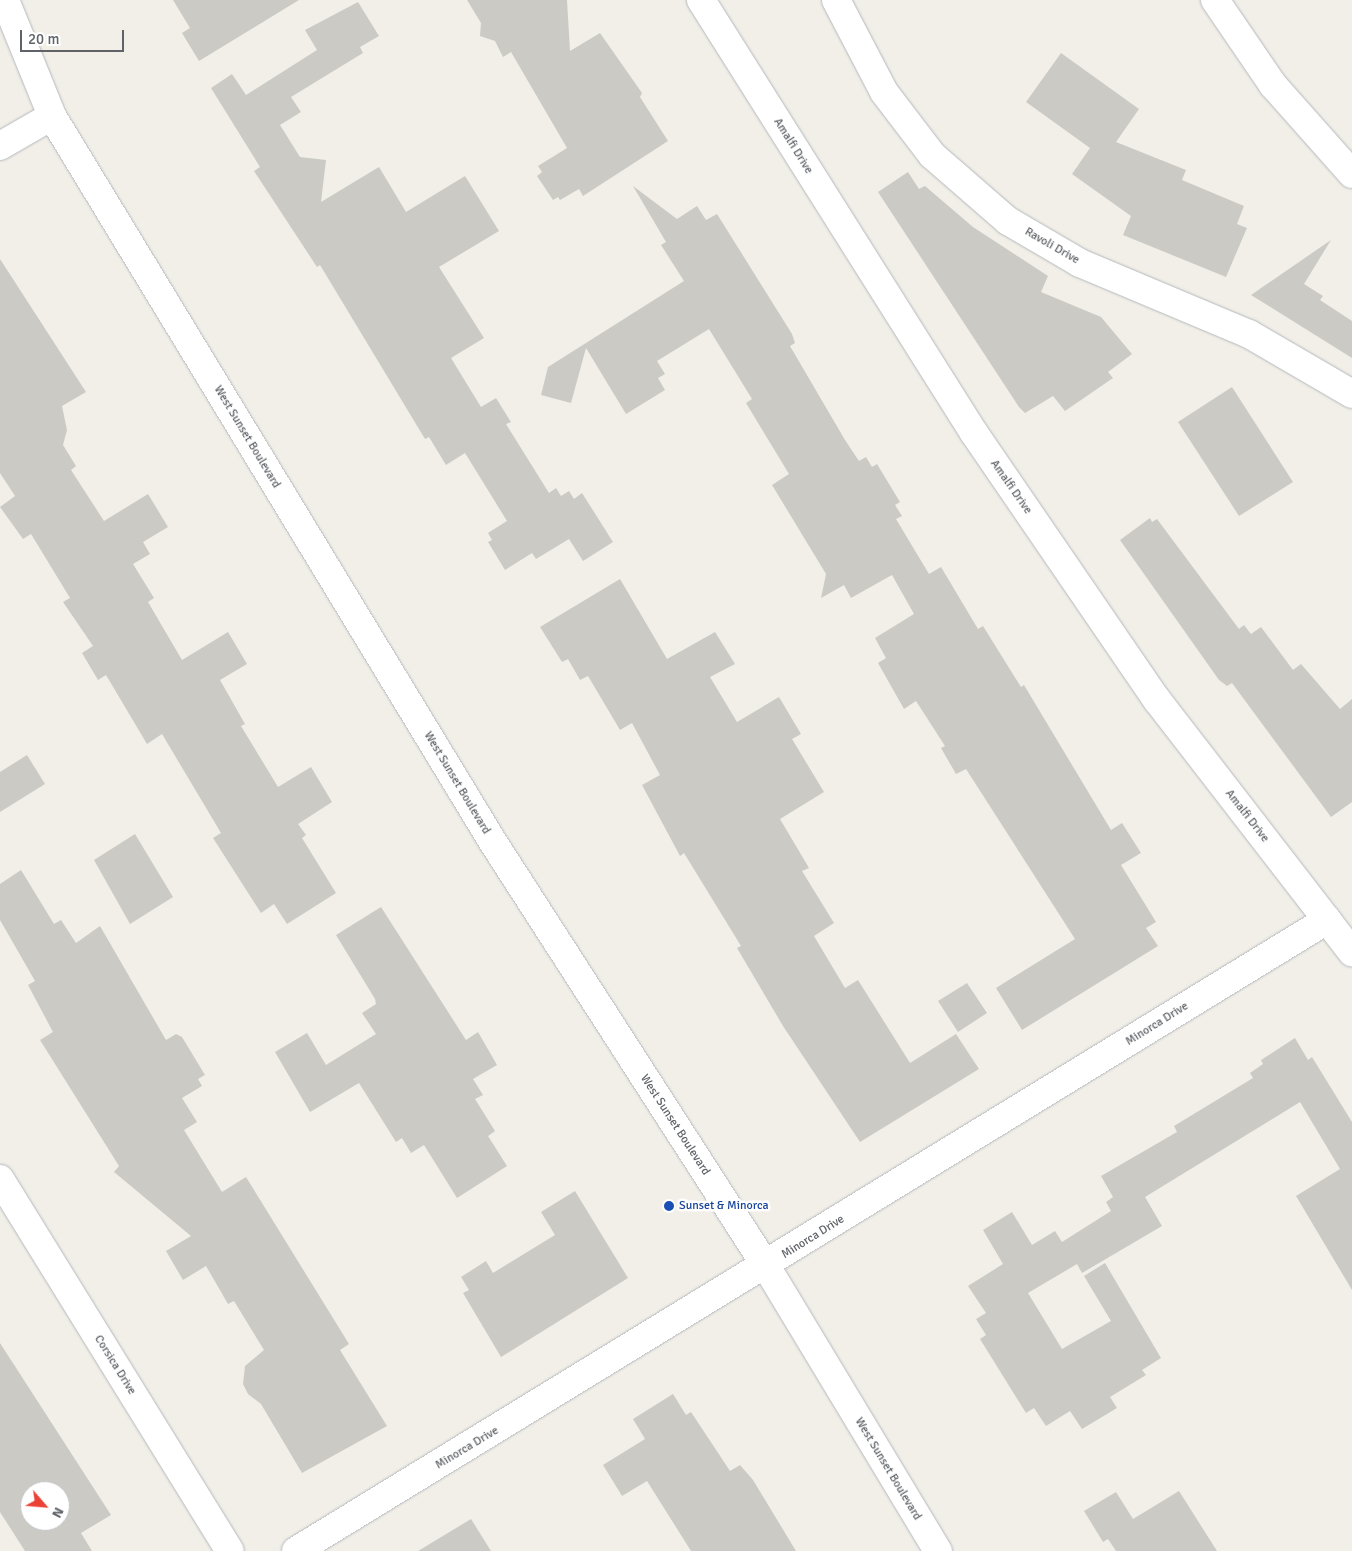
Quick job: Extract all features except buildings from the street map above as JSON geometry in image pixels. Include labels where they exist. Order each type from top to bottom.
[{"type":"street","name":"West Sunset Boulevard","points":[[5,0],[52,116],[486,830],[766,1266],[938,1551]]},
{"type":"street","name":"Amalfi Drive","points":[[702,0],[979,442],[1157,700],[1352,952]]},
{"type":"street","name":"Ravoli Drive","points":[[836,0],[884,92],[932,155],[1008,221],[1080,262],[1249,334],[1352,394]]},
{"type":"street","points":[[1215,0],[1273,85],[1352,174]]},
{"type":"street","points":[[0,146],[52,116]]},
{"type":"street","name":"Minorca Drive","points":[[296,1551],[766,1266],[1327,920]]},
{"type":"street","name":"Corsica Drive","points":[[0,1179],[230,1551]]},
{"type":"place","name":"Sunset & Minorca","points":[[669,1206]]}]
